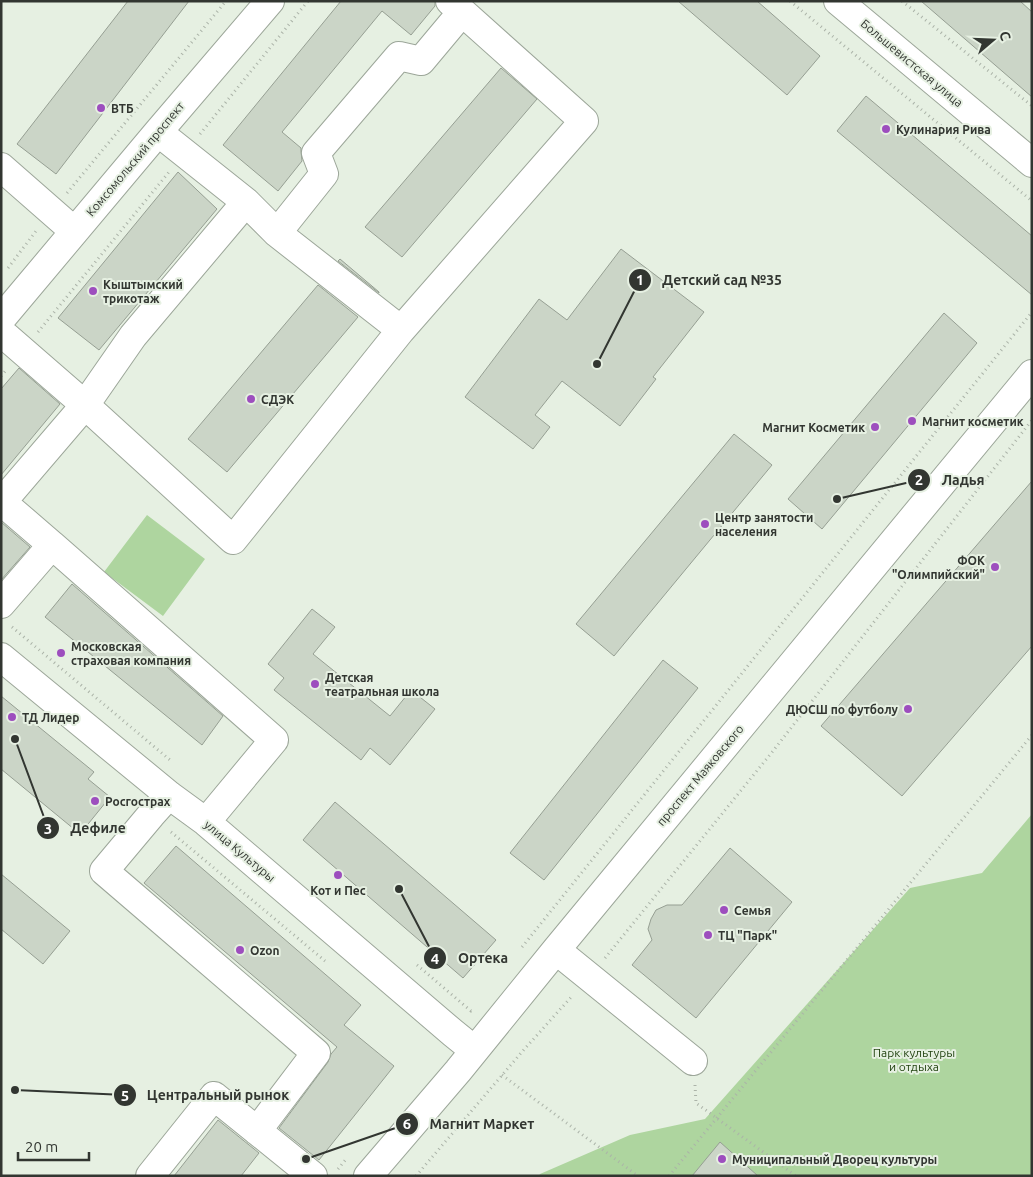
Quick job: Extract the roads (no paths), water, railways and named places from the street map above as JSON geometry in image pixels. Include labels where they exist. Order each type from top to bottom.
[{"type":"street","name":"Комсомольский проспект","points":[[1,319],[270,1]]},
{"type":"street","name":"Большевистская улица","points":[[838,1],[1032,162]]},
{"type":"street","points":[[1,332],[85,405],[233,540],[401,330],[584,121],[456,7],[421,61],[399,56],[316,153],[324,174],[277,233]]},
{"type":"street","points":[[158,132],[246,202],[277,233],[401,330]]},
{"type":"street","points":[[1,167],[74,231]]},
{"type":"street","points":[[206,822],[274,740],[2,502],[85,405],[133,336],[246,202]]},
{"type":"street","name":"проспект Маяковского","points":[[368,1176],[458,1071],[1032,374]]},
{"type":"street","points":[[1,604],[52,545]]},
{"type":"street","name":"улица Культуры","points":[[1,657],[169,795],[206,822],[474,1050]]},
{"type":"street","points":[[169,795],[104,871],[316,1053],[257,1131]]},
{"type":"street","points":[[556,950],[693,1061]]},
{"type":"street","points":[[150,1176],[214,1096],[313,1176]]},
{"type":"place","name":"ВТБ","points":[[101,108]]},
{"type":"place","name":"Кулинария Рива","points":[[886,129]]},
{"type":"place","name":"Кыштымский трикотаж","points":[[93,291]]},
{"type":"place","name":"Детский сад №35","points":[[597,364]]},
{"type":"place","name":"СДЭК","points":[[251,399]]},
{"type":"place","name":"Магнит косметик","points":[[912,421]]},
{"type":"place","name":"Магнит Косметик","points":[[875,427]]},
{"type":"place","name":"Ладья","points":[[837,499]]},
{"type":"place","name":"Центр занятости населения","points":[[705,524]]},
{"type":"place","name":"ФОК \"Олимпийский\"","points":[[995,567]]},
{"type":"place","name":"Московская страховая компания","points":[[61,653]]},
{"type":"place","name":"Детская театральная школа","points":[[315,684]]},
{"type":"place","name":"ДЮСШ по футболу","points":[[908,709]]},
{"type":"place","name":"ТД Лидер","points":[[12,717]]},
{"type":"place","name":"Дефиле","points":[[15,739]]},
{"type":"place","name":"Росгострах","points":[[95,801]]},
{"type":"place","name":"Кот и Пес","points":[[338,875]]},
{"type":"place","name":"Ортека","points":[[399,889]]},
{"type":"place","name":"Семья","points":[[724,910]]},
{"type":"place","name":"ТЦ \"Парк\"","points":[[708,935]]},
{"type":"place","name":"Ozon","points":[[240,950]]},
{"type":"place","name":"Центральный рынок","points":[[15,1090]]},
{"type":"place","name":"Магнит Маркет","points":[[306,1159]]},
{"type":"place","name":"Муниципальный Дворец культуры","points":[[722,1159]]},
{"type":"park label","name":"Парк культуры и отдыха","points":[[914,1059]]}]
